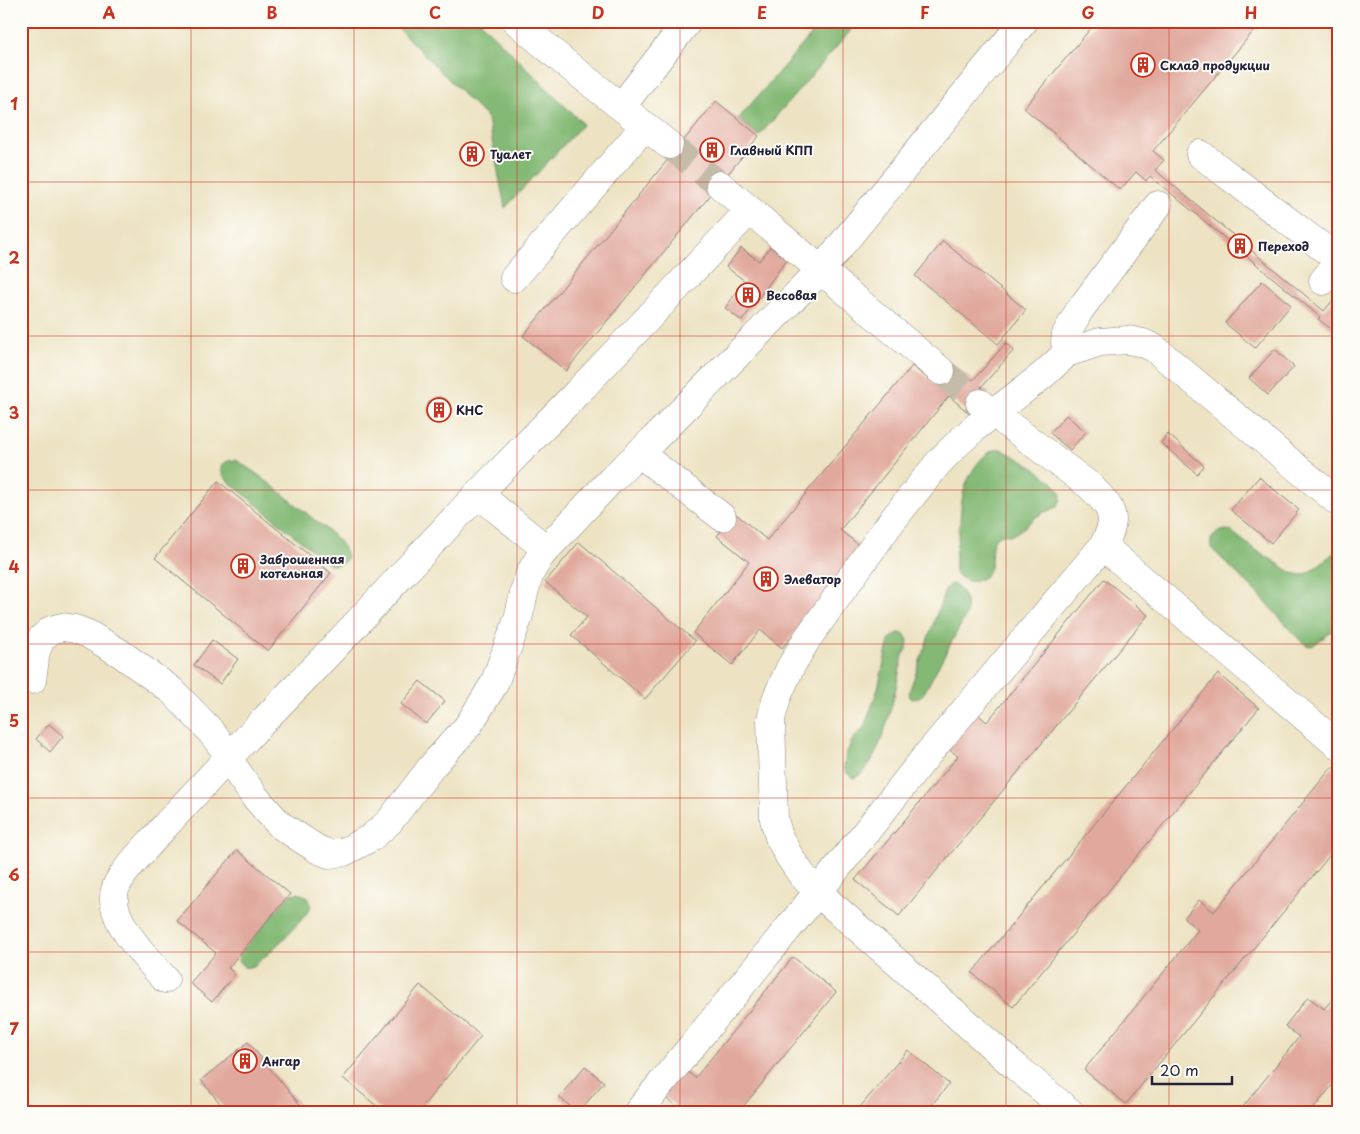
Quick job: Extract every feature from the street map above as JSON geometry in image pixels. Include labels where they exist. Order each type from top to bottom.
[{"type":"street","points":[[516,21],[669,145]]},
{"type":"street","points":[[621,107],[688,21]]},
{"type":"street","points":[[32,680],[36,651],[41,639],[51,630],[62,627],[75,628],[88,634],[120,653],[171,690],[207,727],[222,746],[255,797],[280,825],[317,850],[329,854],[344,852],[372,837],[389,822],[433,765],[468,726],[494,684],[515,627],[530,573],[546,549],[605,487],[821,270],[1024,21]]},
{"type":"street","points":[[514,278],[645,126]]},
{"type":"street","points":[[1200,154],[1333,267]]},
{"type":"street","points":[[720,185],[941,371]]},
{"type":"street","points":[[1067,352],[1066,334],[1079,311],[1158,205]]},
{"type":"street","points":[[165,979],[127,932],[117,914],[113,900],[115,887],[123,876],[228,757],[750,210]]},
{"type":"street","points":[[1071,1113],[867,937],[802,876],[778,837],[774,819],[771,718],[777,697],[806,639],[891,522],[939,462],[987,408],[1042,375],[1067,352],[1100,342],[1128,340],[1143,343],[1154,348],[1339,503]]},
{"type":"street","points":[[637,1113],[818,892],[927,755],[1103,546],[1112,526],[1111,509],[1090,486],[987,408]]},
{"type":"street","points":[[639,453],[722,517]]},
{"type":"street","points":[[478,494],[546,549]]},
{"type":"street","points":[[1103,546],[1339,746]]},
{"type":"green space","points":[[391,21],[483,21],[481,23],[583,124],[505,208],[488,119]]},
{"type":"green space","points":[[823,21],[859,21],[759,136],[738,119]]},
{"type":"green space","points":[[1000,449],[1025,462],[1046,477],[1059,491],[1061,500],[1056,507],[1036,517],[1019,531],[1011,535],[1001,534],[995,538],[991,563],[986,575],[979,580],[969,581],[955,573],[955,557],[963,495],[967,481],[975,466],[987,454]]},
{"type":"green space","points":[[236,460],[265,480],[329,532],[343,546],[346,555],[345,561],[340,564],[330,565],[228,481],[223,474],[221,466],[227,461]]},
{"type":"green space","points":[[1227,530],[1292,573],[1302,575],[1308,573],[1339,549],[1339,629],[1331,632],[1312,646],[1306,645],[1300,640],[1260,596],[1213,550],[1211,539],[1213,536]]},
{"type":"green space","points":[[953,584],[965,597],[966,615],[924,693],[919,698],[912,699],[909,692],[946,588]]},
{"type":"green space","points":[[898,633],[906,636],[908,640],[887,724],[872,759],[863,772],[853,778],[846,772],[844,766],[846,754],[852,741],[865,726],[878,688],[889,641]]},
{"type":"green space","points":[[297,893],[305,896],[310,902],[311,905],[307,913],[265,956],[253,966],[245,968],[238,961],[239,955],[290,894]]},
{"type":"building","name":"Склад продукции","points":[[1097,21],[1262,21],[1153,151],[1164,160],[1155,170],[1324,311],[1339,293],[1339,335],[1318,319],[1320,317],[1150,176],[1146,181],[1136,172],[1120,190],[1024,108]]},
{"type":"building","points":[[716,101],[759,136],[566,371],[523,336]]},
{"type":"building","name":"Туалет","points":[[471,148],[477,153],[473,160],[466,155]]},
{"type":"building","points":[[943,241],[1026,310],[998,344],[915,276]]},
{"type":"building","name":"Весовая","points":[[770,247],[787,259],[742,321],[725,308],[745,281],[726,267],[741,248],[759,261]]},
{"type":"building","points":[[1262,281],[1291,305],[1255,348],[1225,323]]},
{"type":"building","points":[[1006,343],[1014,350],[981,387],[989,393],[971,415],[949,396],[840,530],[864,549],[782,648],[760,630],[732,665],[693,633],[749,562],[717,536],[735,513],[767,540],[912,366],[932,382],[949,361],[973,380]]},
{"type":"building","points":[[1275,349],[1294,367],[1268,395],[1249,378]]},
{"type":"building","name":"КНС","points":[[439,397],[448,400],[451,409],[448,418],[439,421],[430,418],[427,409],[430,400]]},
{"type":"building","points":[[1066,415],[1086,432],[1070,450],[1050,433]]},
{"type":"building","points":[[1168,434],[1204,466],[1197,474],[1161,443]]},
{"type":"building","points":[[1259,477],[1299,510],[1271,543],[1231,510]]},
{"type":"building","name":"Заброшенная котельная","points":[[218,481],[331,573],[268,651],[155,558]]},
{"type":"building","points":[[579,542],[695,641],[645,699],[571,635],[587,617],[545,582]]},
{"type":"building","points":[[1104,579],[1148,615],[899,916],[855,880],[958,756],[946,747],[975,712],[987,722]]},
{"type":"building","points":[[212,640],[238,659],[220,684],[194,665]]},
{"type":"building","points":[[1218,674],[1259,708],[1013,1007],[972,973]]},
{"type":"building","points":[[420,681],[445,701],[426,724],[401,704]]},
{"type":"building","points":[[49,724],[63,736],[50,752],[36,739]]},
{"type":"building","points":[[1332,767],[1339,772],[1339,844],[1126,1104],[1084,1070],[1198,930],[1184,918],[1199,900],[1214,912]]},
{"type":"building","points":[[237,850],[290,894],[228,968],[235,974],[212,1002],[190,983],[216,953],[177,921]]},
{"type":"building","points":[[793,957],[836,992],[738,1113],[669,1113],[675,1105],[659,1092],[681,1066],[695,1078]]},
{"type":"building","points":[[420,985],[481,1036],[417,1113],[385,1113],[343,1078]]},
{"type":"building","points":[[1339,991],[1339,1077],[1310,1113],[1238,1113],[1299,1037],[1285,1026],[1308,997],[1324,1009]]},
{"type":"building","name":"Ангар","points":[[248,1042],[307,1113],[228,1113],[201,1080]]},
{"type":"building","points":[[908,1050],[949,1084],[925,1113],[855,1113]]},
{"type":"building","points":[[585,1066],[604,1082],[578,1113],[559,1097]]},
{"type":"tunnel","points":[[669,145],[720,185]]},
{"type":"tunnel","points":[[941,371],[980,403]]},
{"type":"place","name":"Склад продукции","points":[[1143,65]]},
{"type":"place","name":"Главный КПП","points":[[712,150]]},
{"type":"place","name":"Туалет","points":[[472,154]]},
{"type":"place","name":"Переход","points":[[1240,246]]},
{"type":"place","name":"Весовая","points":[[748,295]]},
{"type":"place","name":"КНС","points":[[439,410]]},
{"type":"place","name":"Заброшенная котельная","points":[[243,566]]},
{"type":"place","name":"Элеватор","points":[[766,579]]},
{"type":"place","name":"Ангар","points":[[245,1061]]}]
